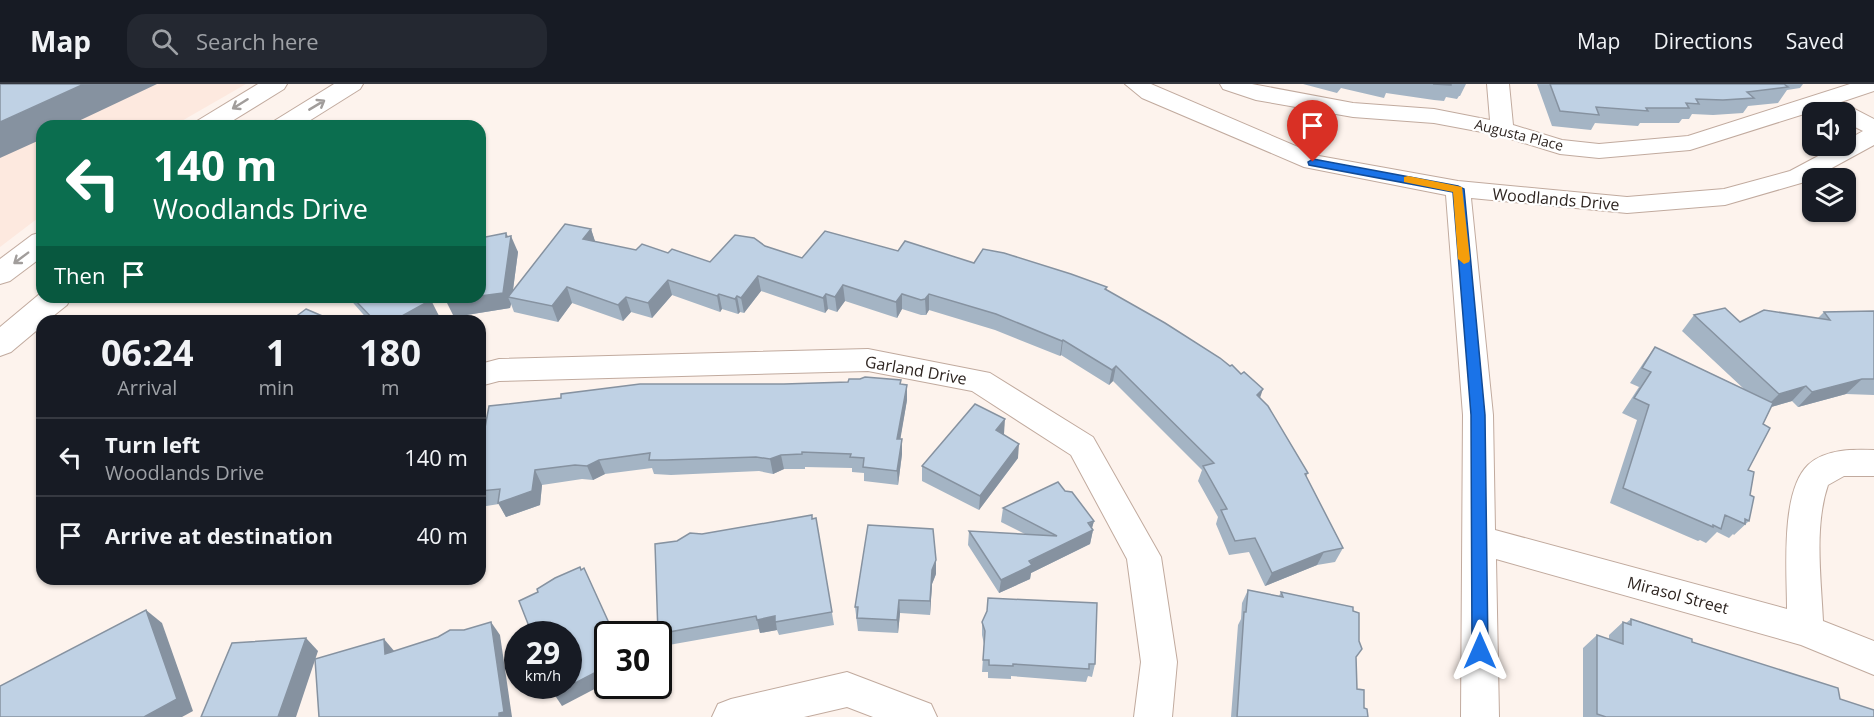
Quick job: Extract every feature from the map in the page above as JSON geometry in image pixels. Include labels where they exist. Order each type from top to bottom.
[{"type":"main road","points":[[216,120],[275,84]]},
{"type":"main road","points":[[293,120],[351,84]]},
{"type":"main road","points":[[0,274],[36,247]]},
{"type":"main road","points":[[2,340],[48,303]]},
{"type":"street","name":"Woodlands Drive","points":[[1136,84],[1150,93],[1313,162],[1458,189],[1627,205],[1725,198],[1799,176],[1874,135]]},
{"type":"street","name":"Augusta Place","points":[[1231,84],[1256,93],[1353,110],[1434,116],[1502,129],[1560,147],[1611,150],[1690,142],[1873,84]]},
{"type":"street","points":[[1498,84],[1502,129]]},
{"type":"street","points":[[1821,100],[1874,128]]},
{"type":"street","points":[[1458,189],[1478,415],[1480,717]]},
{"type":"street","name":"Garland Drive","points":[[486,373],[499,370],[868,360],[980,381],[1082,446],[1144,557],[1159,662],[1153,717]]},
{"type":"street","points":[[1805,630],[1805,509],[1817,476],[1837,464],[1874,462]]},
{"type":"street","name":"Mirasol Street","points":[[1480,540],[1805,630],[1874,657]]},
{"type":"street","points":[[731,717],[846,689],[918,717]]},
{"type":"shaded area","points":[[0,84],[246,84],[183,120],[36,120],[36,220],[0,247]]},
{"type":"building","points":[[0,84],[84,84],[0,122]]},
{"type":"building","points":[[1550,84],[1784,84],[1788,87],[1747,92],[1754,98],[1696,99],[1699,104],[1686,103],[1689,108],[1646,108],[1648,111],[1596,107],[1599,115],[1560,111]]},
{"type":"building","points":[[565,224],[591,229],[583,239],[636,250],[642,244],[668,253],[672,249],[710,262],[735,235],[754,238],[765,246],[802,258],[825,231],[898,251],[905,241],[974,263],[983,249],[1004,253],[1107,287],[1105,289],[1165,323],[1230,366],[1232,365],[1241,374],[1244,372],[1263,389],[1257,395],[1268,406],[1308,473],[1305,474],[1343,548],[1324,552],[1272,573],[1255,538],[1235,541],[1221,510],[1227,509],[1203,466],[1214,463],[1116,366],[1112,370],[1063,340],[996,314],[929,294],[921,300],[902,294],[896,302],[843,285],[835,297],[826,294],[823,298],[758,276],[741,298],[737,296],[735,299],[719,294],[717,296],[668,280],[648,303],[626,297],[618,305],[567,287],[552,306],[508,297]]},
{"type":"building","points":[[506,233],[506,237],[511,236],[503,293],[486,295],[486,237]]},
{"type":"building","points":[[358,303],[426,303],[404,315],[369,315]]},
{"type":"building","points":[[1725,308],[1740,322],[1764,310],[1830,320],[1824,312],[1874,311],[1874,379],[1862,379],[1812,392],[1806,386],[1779,394],[1694,315]]},
{"type":"building","points":[[306,309],[320,315],[298,315]]},
{"type":"building","points":[[1655,347],[1773,403],[1763,424],[1770,428],[1748,470],[1754,472],[1750,495],[1754,497],[1749,521],[1745,519],[1745,524],[1725,515],[1721,529],[1713,525],[1713,527],[1623,488],[1649,405],[1634,398],[1651,372],[1642,368]]},
{"type":"building","points":[[865,377],[901,380],[900,384],[907,385],[897,439],[902,439],[897,471],[863,467],[864,458],[850,457],[851,454],[802,452],[802,454],[781,455],[770,459],[756,457],[649,460],[650,453],[599,460],[587,466],[575,465],[535,470],[532,491],[498,503],[500,489],[486,490],[486,422],[489,406],[561,398],[561,394],[640,384],[784,384],[848,382],[849,379]]},
{"type":"building","points":[[975,404],[1005,419],[996,430],[1019,444],[980,496],[922,466]]},
{"type":"building","points":[[1058,482],[1065,491],[1072,492],[1094,521],[1088,523],[1093,530],[1029,561],[1032,565],[1001,580],[969,531],[1057,536],[1003,508]]},
{"type":"building","points":[[812,515],[812,519],[816,518],[832,612],[775,622],[775,616],[757,620],[756,616],[672,631],[672,621],[658,621],[655,544],[677,541],[690,533],[702,534]]},
{"type":"building","points":[[868,525],[933,529],[936,560],[932,570],[930,601],[899,600],[897,620],[857,618],[858,607],[855,607]]},
{"type":"building","points":[[580,567],[581,570],[584,568],[608,621],[594,621],[594,673],[582,679],[582,621],[527,621],[519,601],[538,592],[537,589]]},
{"type":"building","points":[[1248,590],[1283,597],[1281,592],[1353,607],[1353,611],[1359,613],[1359,641],[1362,649],[1356,657],[1357,689],[1364,690],[1364,708],[1367,709],[1368,717],[1237,717],[1244,612],[1246,612]]},
{"type":"building","points":[[988,598],[1097,603],[1095,664],[1089,664],[1089,669],[1013,664],[1013,666],[989,665],[989,660],[983,660],[985,631],[982,622],[987,611]]},
{"type":"building","points":[[146,610],[177,699],[144,717],[0,717],[0,686]]},
{"type":"building","points":[[1631,619],[1692,639],[1692,642],[1838,688],[1840,699],[1874,710],[1874,717],[1606,717],[1597,714],[1597,635],[1623,644],[1623,622],[1631,625]]},
{"type":"building","points":[[491,622],[504,712],[499,713],[499,717],[319,717],[315,659],[384,639],[385,654],[438,637],[450,630],[464,630]]},
{"type":"building","points":[[306,638],[278,717],[201,717],[232,643]]},
{"type":"slow traffic","points":[[1408,180],[1458,189],[1464,259]]},
{"type":"route","points":[[1313,162],[1458,189],[1478,415],[1480,651]]}]
